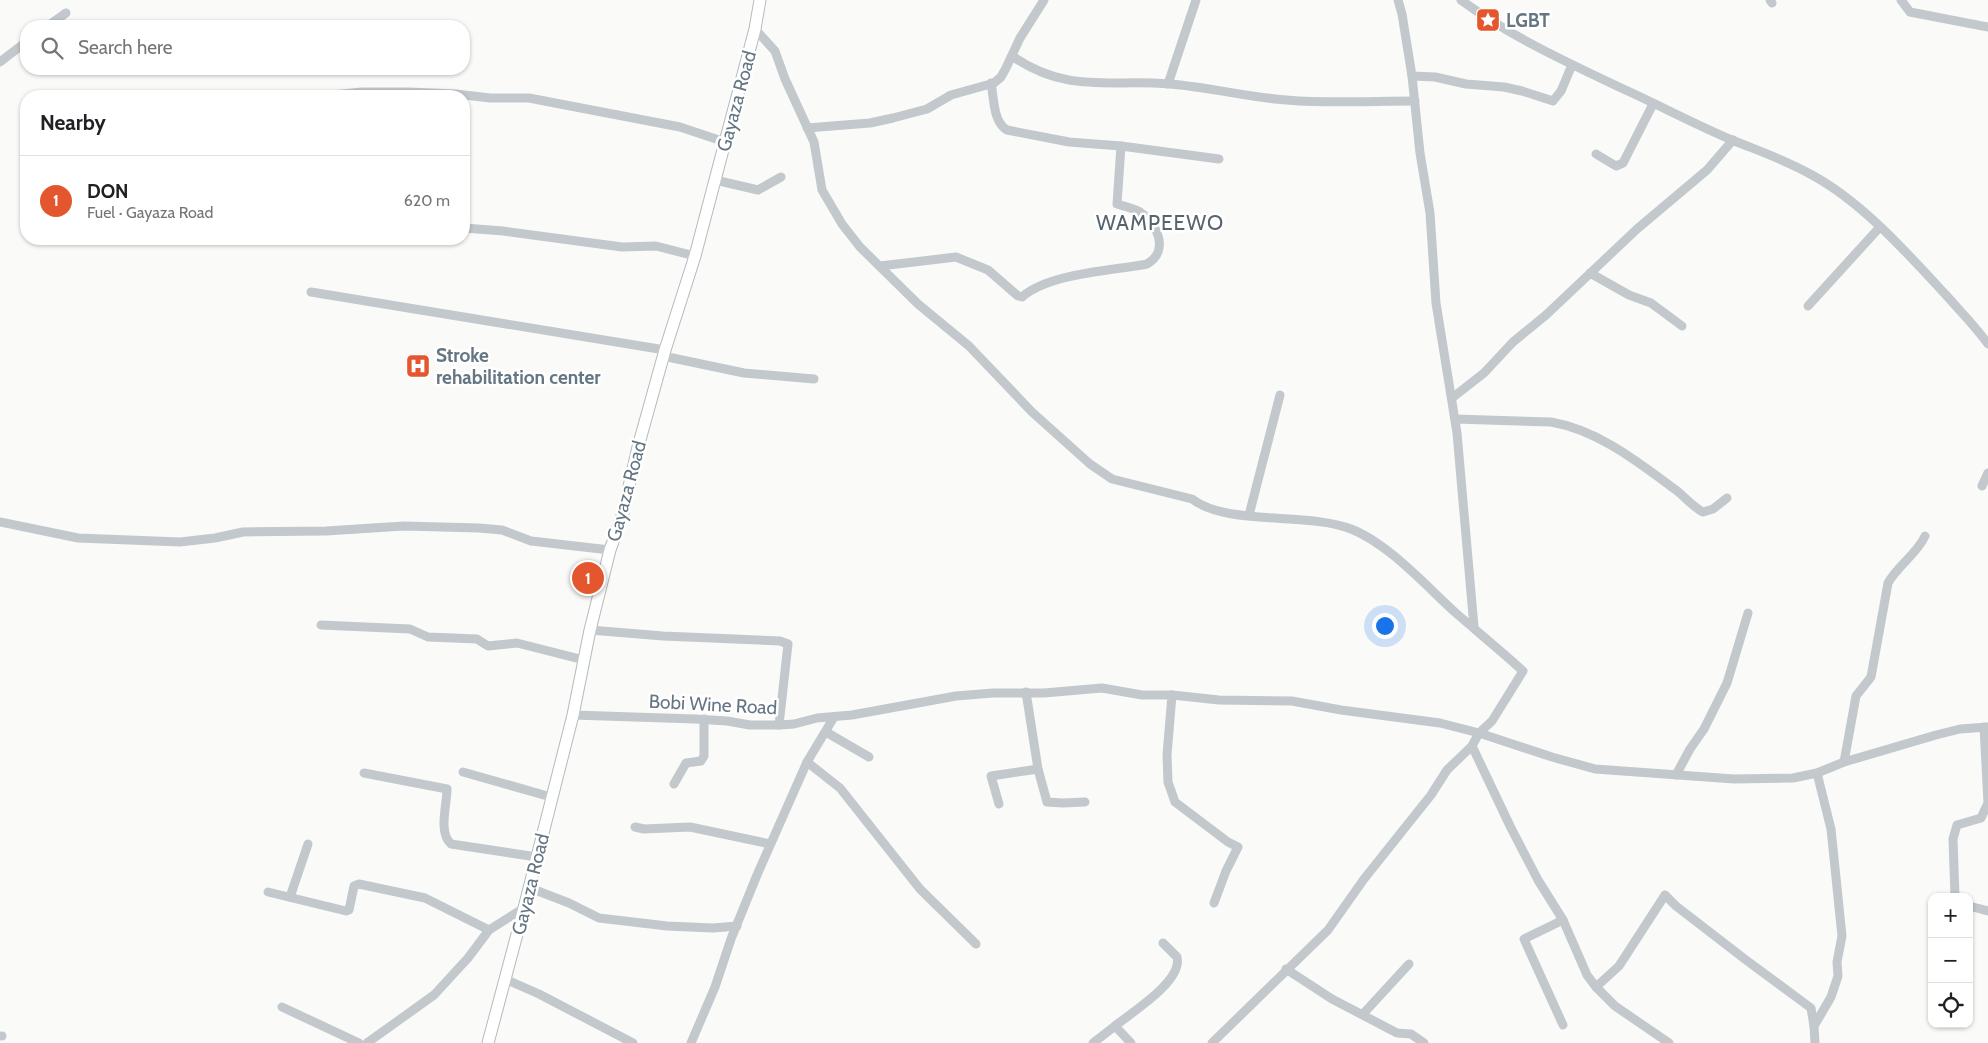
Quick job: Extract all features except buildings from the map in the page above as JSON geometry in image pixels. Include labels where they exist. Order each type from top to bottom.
[{"type":"main road","name":"Gayaza Road","points":[[488,1043],[530,888],[551,797],[573,715],[590,630],[610,550],[623,513],[638,447],[664,353],[695,256],[716,180],[755,29],[760,0]]},
{"type":"street","points":[[808,128],[861,124],[893,118],[926,109],[951,95],[994,83],[1001,78],[1024,31],[1044,0]]},
{"type":"street","points":[[1168,84],[1196,0]]},
{"type":"street","points":[[1398,0],[1412,76],[1420,153],[1430,213],[1436,302],[1455,419],[1474,627]]},
{"type":"street","points":[[1461,0],[1481,15],[1523,40],[1572,65],[1653,104],[1813,175],[1842,195],[1880,228],[1925,273],[1988,344]]},
{"type":"street","points":[[1901,0],[1910,12],[1988,27]]},
{"type":"street","points":[[56,20],[66,13]]},
{"type":"street","points":[[755,29],[775,51],[785,79],[814,142],[822,190],[842,224],[860,247],[918,304],[969,346],[1032,412],[1090,464],[1112,479],[1192,499],[1200,506],[1214,510],[1337,525],[1358,532],[1402,563],[1523,671],[1492,720],[1479,733],[1472,746],[1447,770],[1431,795],[1364,879],[1328,930],[1212,1043]]},
{"type":"street","points":[[0,62],[20,47]]},
{"type":"street","points":[[1012,56],[1037,71],[1054,78],[1074,82],[1168,84],[1282,99],[1415,101]]},
{"type":"street","points":[[1412,76],[1435,77],[1466,84],[1504,87],[1553,101],[1561,91],[1572,65]]},
{"type":"street","points":[[991,83],[996,118],[999,124],[1007,130],[1069,142],[1121,146],[1218,160]]},
{"type":"street","points":[[470,96],[490,98],[529,98],[680,127],[725,142]]},
{"type":"street","points":[[1596,154],[1616,166],[1621,165],[1653,104]]},
{"type":"street","points":[[1452,398],[1484,373],[1513,342],[1546,315],[1654,213],[1707,170],[1732,140]]},
{"type":"street","points":[[880,266],[956,257],[988,270],[1018,296],[1022,297],[1033,289],[1054,281],[1147,264],[1155,260],[1158,253],[1159,235],[1140,212],[1117,204],[1121,146]]},
{"type":"street","points":[[716,180],[758,190],[781,177]]},
{"type":"street","points":[[470,228],[504,231],[622,247],[656,246],[695,256]]},
{"type":"street","points":[[1808,306],[1880,228]]},
{"type":"street","points":[[1590,273],[1629,295],[1651,303],[1682,326]]},
{"type":"street","points":[[311,292],[664,353],[744,373],[814,379]]},
{"type":"street","points":[[1249,515],[1280,396]]},
{"type":"street","points":[[1455,419],[1535,421],[1565,425],[1593,436],[1619,451],[1684,496],[1700,511],[1713,510],[1727,498]]},
{"type":"street","points":[[1982,486],[1988,473]]},
{"type":"street","points":[[0,522],[78,538],[180,542],[215,538],[243,532],[326,531],[404,526],[479,528],[502,530],[531,541],[610,550]]},
{"type":"street","points":[[1844,762],[1856,696],[1871,677],[1888,583],[1925,536]]},
{"type":"street","points":[[1676,775],[1690,749],[1704,730],[1727,683],[1748,613]]},
{"type":"street","points":[[321,625],[410,629],[428,637],[477,638],[488,646],[517,643],[584,660]]},
{"type":"street","points":[[590,630],[662,636],[780,641],[788,644],[779,725]]},
{"type":"street","name":"Bobi Wine Road","points":[[573,715],[704,719],[750,725],[779,725],[956,696],[1026,692],[1044,693],[1102,688],[1142,695],[1172,695],[1219,700],[1292,701],[1341,710],[1440,723],[1479,733],[1595,769],[1734,779],[1793,778],[1817,773],[1844,762],[1936,735],[1960,729],[1986,727]]},
{"type":"street","points":[[1026,692],[1038,769],[1047,802],[1085,802]]},
{"type":"street","points":[[1172,695],[1167,755],[1168,782],[1175,802],[1228,842],[1238,847],[1226,871],[1214,903]]},
{"type":"street","points":[[691,1043],[715,987],[730,938],[770,844],[808,762],[834,717]]},
{"type":"street","points":[[674,784],[686,763],[701,761],[704,756],[704,719]]},
{"type":"street","points":[[1955,893],[1953,839],[1957,825],[1982,818],[1988,804],[1986,727]]},
{"type":"street","points":[[826,732],[869,757]]},
{"type":"street","points":[[1472,746],[1529,863],[1563,920],[1587,975],[1615,1006],[1669,1043]]},
{"type":"street","points":[[808,762],[840,788],[920,889],[976,944]]},
{"type":"street","points":[[999,804],[991,776],[1038,769]]},
{"type":"street","points":[[463,772],[551,797]]},
{"type":"street","points":[[364,773],[447,789],[444,818],[446,836],[451,844],[537,857]]},
{"type":"street","points":[[1814,1026],[1831,997],[1838,976],[1837,962],[1842,936],[1831,829],[1817,773]]},
{"type":"street","points":[[635,827],[644,829],[690,827],[770,844]]},
{"type":"street","points":[[290,897],[308,844]]},
{"type":"street","points":[[268,892],[346,911],[348,910],[354,886],[358,884],[425,898],[490,930]]},
{"type":"street","points":[[530,888],[569,903],[599,918],[667,926],[713,928],[736,926]]},
{"type":"street","points":[[1596,987],[1619,966],[1666,895],[1676,906],[1811,1008],[1815,1043]]},
{"type":"street","points":[[1973,907],[1988,911]]},
{"type":"street","points":[[367,1043],[434,995],[468,958],[490,930],[524,908]]},
{"type":"street","points":[[1563,920],[1524,939],[1563,1025]]},
{"type":"street","points":[[1093,1043],[1159,991],[1177,971],[1177,957],[1163,943]]},
{"type":"street","points":[[1363,1014],[1409,964]]},
{"type":"street","points":[[1286,969],[1332,999],[1397,1033],[1424,1043]]},
{"type":"street","points":[[505,979],[538,994],[631,1043]]},
{"type":"street","points":[[282,1007],[359,1043]]},
{"type":"street","points":[[1115,1026],[1131,1043]]},
{"type":"place","name":"LGBT","points":[[1488,20]]},
{"type":"place","name":"Stroke rehabilitation center","points":[[418,366]]},
{"type":"place","name":"DON","points":[[588,578]]},
{"type":"district","name":"WAMPEEWO","points":[[1160,223]]}]
